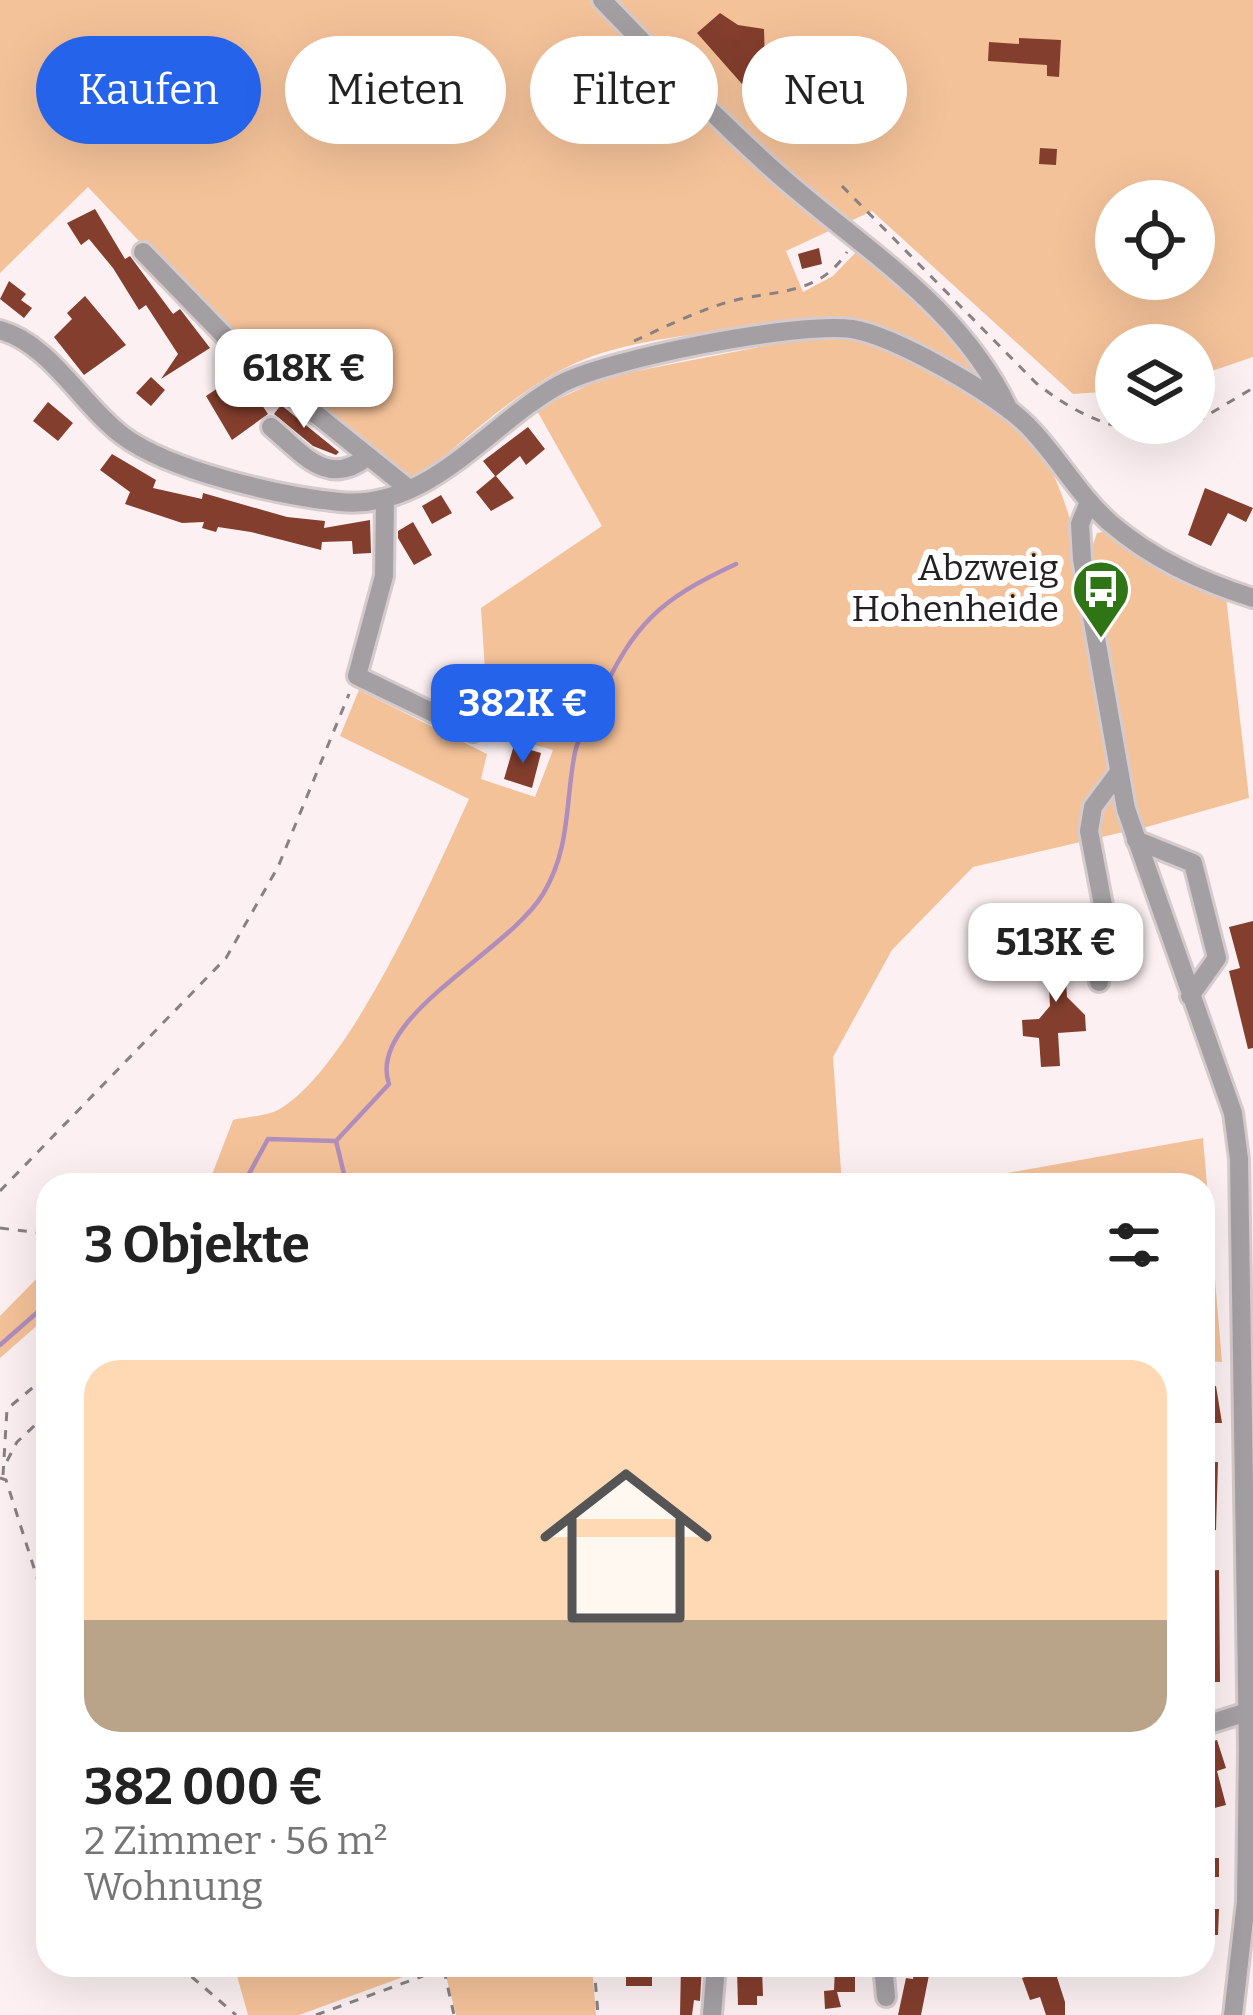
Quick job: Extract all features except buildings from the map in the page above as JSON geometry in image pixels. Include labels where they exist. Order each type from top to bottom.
[{"type":"street","points":[[602,0],[637,36]]},
{"type":"street","points":[[718,118],[854,242],[933,301],[989,364],[1010,410],[1089,502],[1164,561],[1253,598]]},
{"type":"street","points":[[143,252],[203,318],[291,398],[410,490]]},
{"type":"street","points":[[0,330],[45,358],[92,410],[138,447],[295,494],[343,502],[385,500],[410,490],[523,407],[592,368],[799,331],[832,327],[876,336],[1010,410]]},
{"type":"street","points":[[271,428],[324,471],[345,471],[368,456]]},
{"type":"street","points":[[385,500],[384,576],[357,676],[473,732]]},
{"type":"street","points":[[1089,502],[1080,524],[1082,559],[1119,772],[1136,840],[1233,1113],[1248,1251],[1250,1749],[1246,1902],[1234,2015]]},
{"type":"street","points":[[1099,982],[1103,905],[1089,831],[1093,807],[1119,772]]},
{"type":"street","points":[[1136,840],[1193,863],[1217,958],[1190,996]]},
{"type":"street","points":[[1215,1722],[1247,1712]]},
{"type":"street","points":[[712,2015],[715,1977]]},
{"type":"street","points":[[884,1977],[886,1997]]},
{"type":"path","points":[[842,186],[1036,383],[1072,411],[1095,420]]},
{"type":"path","points":[[625,347],[738,300],[782,295],[816,283],[836,269],[854,242]]},
{"type":"path","points":[[1215,411],[1253,388]]},
{"type":"path","points":[[0,1191],[226,958],[278,867],[357,676]]},
{"type":"path","points":[[0,1228],[36,1232]]},
{"type":"path","points":[[6,1463],[8,1409],[36,1386]]},
{"type":"path","points":[[36,1424],[16,1442],[1,1478],[36,1578]]},
{"type":"path","points":[[192,1977],[236,2015]]},
{"type":"path","points":[[316,2015],[421,1977]]},
{"type":"path","points":[[445,1977],[454,2015]]},
{"type":"path","points":[[595,1977],[598,2015]]},
{"type":"shaded area","points":[[0,0],[1253,0],[1253,357],[1215,370],[1215,324],[1095,324],[1095,392],[1073,394],[872,211],[786,251],[803,292],[833,276],[859,249],[928,305],[987,376],[982,383],[854,320],[830,318],[640,343],[585,359],[539,383],[413,482],[223,330],[88,187],[0,273]]},
{"type":"shaded area","points":[[826,334],[870,343],[910,361],[1016,427],[1039,450],[1071,523],[1108,688],[1132,830],[973,867],[892,950],[833,1057],[841,1173],[213,1173],[233,1120],[278,1110],[333,1055],[387,968],[469,799],[340,736],[359,690],[487,754],[481,779],[535,797],[553,750],[489,732],[481,608],[602,526],[536,409],[606,377]]},
{"type":"shaded area","points":[[1107,531],[1226,597],[1249,798],[1136,830],[1103,680],[1091,550],[1097,533]]},
{"type":"shaded area","points":[[1203,1138],[1206,1173],[1007,1173]]},
{"type":"shaded area","points":[[36,1279],[36,1326],[0,1358],[0,1316]]},
{"type":"shaded area","points":[[1215,1279],[1222,1362],[1215,1362]]},
{"type":"shaded area","points":[[237,1977],[403,1977],[299,2015],[248,2015]]},
{"type":"shaded area","points":[[446,1977],[593,1977],[596,2015],[456,2015]]},
{"type":"waterway","points":[[336,1141],[389,1084],[388,1059],[398,1035],[418,1010],[501,939],[543,894],[563,842],[577,746],[637,633],[668,603],[736,564]]},
{"type":"waterway","points":[[250,1173],[268,1139],[336,1141],[344,1173]]},
{"type":"waterway","points":[[0,1345],[36,1314]]},
{"type":"place","name":"Abzweig Hohenheide","points":[[1101,640]]}]
